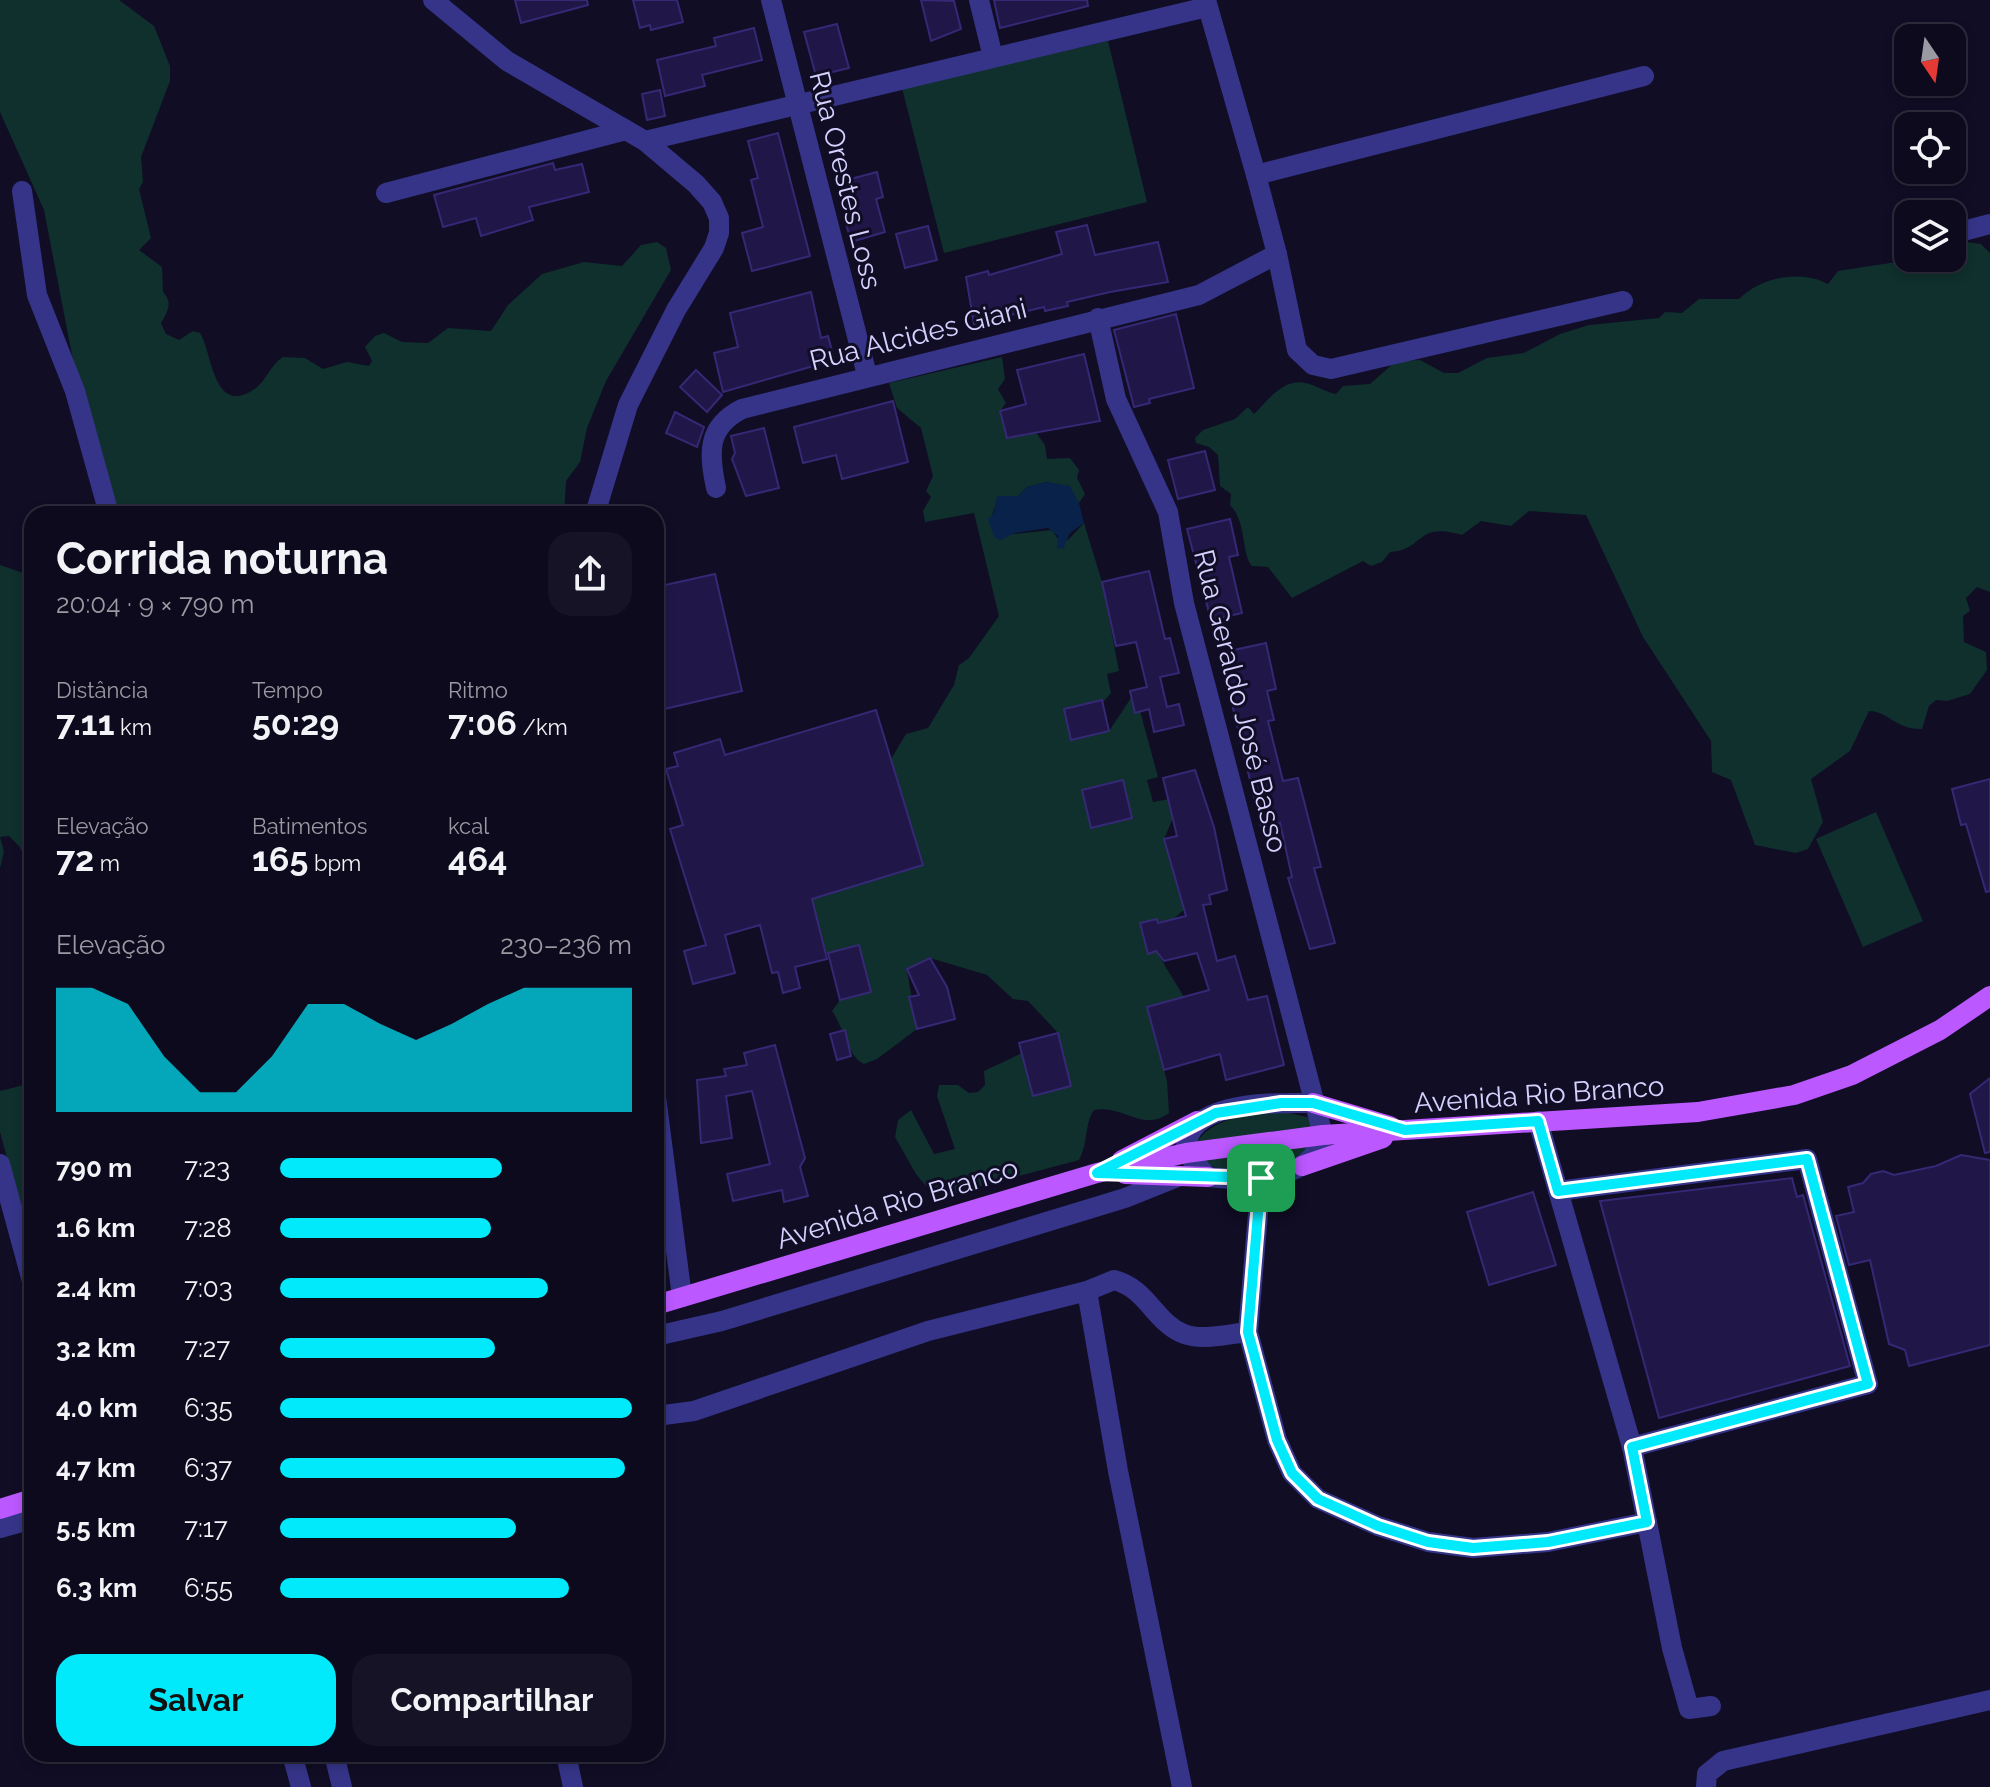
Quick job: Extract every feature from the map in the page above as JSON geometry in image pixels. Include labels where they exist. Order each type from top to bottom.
[{"type":"main road","name":"Avenida Rio Branco","points":[[664,1303],[1097,1173],[1186,1153],[1323,1135],[1698,1112],[1794,1095],[1852,1075],[1940,1030],[1990,996]]},
{"type":"main road","points":[[1313,1103],[1405,1130]]},
{"type":"main road","points":[[1097,1173],[1197,1121]]},
{"type":"main road","points":[[1302,1166],[1405,1130]]},
{"type":"main road","points":[[1097,1173],[1208,1177]]},
{"type":"main road","points":[[0,1509],[24,1502]]},
{"type":"street","points":[[433,0],[507,61],[645,141],[712,202],[719,218],[719,233],[714,248],[676,310],[628,405],[597,506]]},
{"type":"street","name":"Rua Orestes Loss","points":[[771,0],[867,375]]},
{"type":"street","points":[[979,0],[993,57]]},
{"type":"street","points":[[645,141],[1099,32],[1207,3],[1277,254],[1297,350],[1313,365],[1331,369],[1623,301]]},
{"type":"street","points":[[1256,175],[1644,76]]},
{"type":"street","points":[[386,193],[626,130]]},
{"type":"street","points":[[22,191],[37,295],[75,391],[107,506]]},
{"type":"street","points":[[1966,230],[1990,224]]},
{"type":"street","name":"Rua Alcides Giani","points":[[716,488],[711,446],[733,414],[867,375],[1199,295],[1277,254]]},
{"type":"street","name":"Rua Geraldo José Basso","points":[[1098,318],[1116,399],[1168,512],[1184,603],[1323,1135]]},
{"type":"street","points":[[1313,1103],[1247,1106],[1197,1121],[1188,1133],[1186,1153],[1208,1177],[1261,1178],[1302,1166],[1320,1151],[1323,1135]]},
{"type":"street","points":[[1538,1121],[1632,1447],[1672,1648],[1689,1709],[1711,1706]]},
{"type":"street","points":[[664,1159],[682,1297]]},
{"type":"street","points":[[1558,1191],[1807,1159],[1868,1384],[1632,1447]]},
{"type":"street","points":[[0,1164],[24,1252]]},
{"type":"street","points":[[664,1334],[722,1321],[1125,1198],[1180,1176]]},
{"type":"street","points":[[1261,1178],[1248,1332],[1277,1440],[1292,1473],[1318,1499],[1378,1526],[1428,1542],[1473,1548],[1548,1542],[1647,1522]]},
{"type":"street","points":[[664,1415],[694,1411],[928,1331],[1087,1291],[1103,1282],[1127,1283],[1184,1334],[1202,1336],[1248,1332]]},
{"type":"street","points":[[1087,1291],[1118,1471],[1182,1787]]},
{"type":"street","points":[[0,1528],[24,1521]]},
{"type":"street","points":[[1706,1787],[1707,1774],[1723,1761],[1990,1700]]},
{"type":"street","points":[[294,1762],[301,1787]]},
{"type":"street","points":[[336,1762],[342,1787]]},
{"type":"street","points":[[568,1762],[573,1787]]},
{"type":"green space","points":[[0,0],[119,0],[154,26],[170,66],[170,81],[141,157],[143,182],[139,189],[151,238],[139,250],[162,267],[163,292],[169,303],[161,323],[166,334],[179,340],[193,331],[200,333],[216,378],[230,395],[240,396],[253,390],[283,357],[305,358],[323,369],[347,362],[369,366],[372,361],[365,347],[375,336],[384,333],[402,342],[428,343],[448,328],[491,331],[508,305],[542,274],[584,262],[622,266],[641,245],[657,242],[666,248],[671,270],[606,381],[587,428],[580,462],[566,481],[564,506],[112,506],[72,355],[44,210],[0,112]]},
{"type":"green space","points":[[1108,41],[1147,202],[944,253],[902,88]]},
{"type":"green space","points":[[1966,242],[1981,244],[1990,253],[1990,592],[1977,587],[1966,598],[1970,611],[1963,616],[1964,642],[1986,652],[1987,670],[1970,694],[1947,701],[1936,700],[1929,706],[1922,729],[1906,727],[1882,714],[1869,711],[1850,751],[1811,779],[1823,822],[1808,849],[1796,853],[1755,845],[1731,780],[1712,772],[1711,741],[1643,637],[1586,515],[1529,511],[1511,526],[1481,521],[1462,535],[1436,531],[1409,547],[1390,552],[1382,562],[1371,566],[1363,561],[1292,598],[1268,567],[1252,566],[1246,554],[1239,520],[1230,505],[1231,494],[1220,486],[1218,455],[1209,447],[1196,443],[1195,438],[1203,430],[1235,419],[1248,407],[1254,414],[1286,385],[1303,382],[1336,394],[1343,386],[1370,384],[1396,361],[1420,360],[1444,373],[1458,373],[1487,358],[1524,353],[1560,334],[1589,325],[1659,318],[1665,312],[1682,313],[1699,299],[1739,299],[1758,286],[1780,278],[1805,277],[1828,284],[1838,271],[1894,262],[1894,272],[1966,272]]},
{"type":"green space","points":[[1002,357],[1005,379],[998,389],[1006,403],[1000,411],[1007,438],[1035,431],[1045,445],[1047,459],[1070,458],[1079,470],[1077,478],[1085,494],[1079,503],[1067,486],[1046,482],[1027,487],[1018,496],[997,500],[992,516],[994,536],[1052,530],[1058,539],[1068,540],[1084,523],[1102,582],[1119,671],[1107,674],[1111,693],[1071,739],[1109,731],[1131,698],[1135,712],[1140,711],[1158,777],[1147,780],[1153,802],[1169,799],[1173,818],[1164,839],[1184,910],[1172,920],[1140,923],[1148,953],[1156,951],[1184,997],[1147,1007],[1167,1081],[1169,1113],[1150,1120],[1104,1109],[1094,1110],[1079,1160],[948,1195],[926,1186],[916,1174],[895,1137],[898,1120],[911,1110],[934,1154],[955,1149],[937,1096],[939,1085],[958,1085],[969,1093],[978,1092],[985,1085],[984,1071],[1022,1053],[1071,1086],[1058,1033],[1028,1001],[1013,999],[987,975],[930,958],[907,970],[917,1029],[877,1059],[864,1064],[850,1049],[832,1011],[840,1000],[871,992],[859,945],[825,953],[771,911],[923,865],[891,759],[906,734],[928,728],[954,685],[959,665],[969,658],[999,616],[974,513],[925,522],[923,511],[931,497],[926,491],[933,476],[921,428],[897,408],[889,383]]},
{"type":"green space","points":[[0,565],[24,573],[24,856],[9,836],[0,837]]},
{"type":"green space","points":[[1876,812],[1923,921],[1863,947],[1816,839]]},
{"type":"green space","points":[[0,837],[4,852],[0,868]]},
{"type":"green space","points":[[24,1085],[24,1221],[0,1132],[0,1091]]},
{"type":"green space","points":[[1280,1111],[1307,1117],[1318,1127],[1195,1144],[1222,1122]]},
{"type":"green space","points":[[1317,1145],[1274,1166],[1243,1171],[1227,1170],[1196,1160]]},
{"type":"water","points":[[1046,482],[1070,486],[1079,503],[1084,523],[1070,533],[1063,549],[1057,548],[1058,536],[1048,528],[1015,533],[1001,540],[994,537],[988,519],[994,513],[997,496],[1018,496],[1027,487]]},
{"type":"building","points":[[515,0],[587,0],[588,5],[521,23]]},
{"type":"building","points":[[633,0],[677,0],[683,22],[651,30],[650,25],[640,28]]},
{"type":"building","points":[[921,0],[954,1],[961,29],[931,41]]},
{"type":"building","points":[[994,0],[1087,0],[1088,6],[1000,28]]},
{"type":"building","points":[[837,24],[849,68],[816,76],[804,32]]},
{"type":"building","points":[[754,28],[762,60],[702,75],[705,86],[665,96],[657,60],[716,46],[714,38]]},
{"type":"building","points":[[660,90],[665,116],[647,120],[642,94]]},
{"type":"building","points":[[778,133],[810,256],[752,271],[742,233],[763,227],[751,180],[758,178],[748,141]]},
{"type":"building","points":[[553,163],[555,170],[582,164],[589,192],[529,207],[533,220],[481,236],[476,218],[443,227],[434,195]]},
{"type":"building","points":[[877,172],[883,197],[876,199],[885,232],[851,242],[844,216],[852,214],[843,181]]},
{"type":"building","points":[[1087,225],[1095,255],[1158,242],[1168,282],[1110,292],[1067,302],[1068,306],[1045,311],[1044,307],[974,324],[966,277],[988,271],[989,275],[1062,254],[1056,232]]},
{"type":"building","points":[[928,226],[937,260],[905,268],[896,234]]},
{"type":"building","points":[[811,292],[821,338],[828,336],[832,351],[822,353],[824,363],[723,392],[714,353],[738,347],[730,313]]},
{"type":"building","points":[[1176,314],[1194,388],[1149,399],[1150,403],[1134,407],[1114,330]]},
{"type":"building","points":[[1084,354],[1100,421],[1007,438],[1000,411],[1026,404],[1017,370]]},
{"type":"building","points":[[696,370],[722,395],[707,412],[680,387]]},
{"type":"building","points":[[893,401],[908,462],[842,479],[836,455],[803,463],[794,427]]},
{"type":"building","points":[[675,412],[704,427],[697,447],[666,433]]},
{"type":"building","points":[[764,428],[779,488],[746,496],[732,459],[735,453],[731,436]]},
{"type":"building","points":[[1205,451],[1215,490],[1178,499],[1168,460]]},
{"type":"building","points":[[1230,519],[1238,555],[1229,557],[1242,613],[1211,620],[1187,529]]},
{"type":"building","points":[[1149,571],[1165,639],[1170,638],[1179,673],[1160,677],[1167,707],[1179,704],[1184,725],[1154,732],[1149,709],[1135,713],[1130,691],[1147,687],[1136,642],[1116,646],[1102,582]]},
{"type":"building","points":[[715,574],[742,691],[664,709],[664,585]]},
{"type":"building","points":[[1266,643],[1276,689],[1267,691],[1274,720],[1268,721],[1283,781],[1298,778],[1321,867],[1314,868],[1335,943],[1310,949],[1288,878],[1292,877],[1280,823],[1261,827],[1220,653]]},
{"type":"building","points":[[1102,700],[1109,731],[1071,740],[1064,709]]},
{"type":"building","points":[[876,710],[923,865],[812,899],[827,959],[795,967],[800,988],[783,993],[778,972],[772,973],[760,925],[725,935],[735,973],[693,984],[684,951],[706,945],[670,829],[683,825],[666,769],[678,766],[674,753],[720,739],[725,755]]},
{"type":"building","points":[[1195,770],[1214,827],[1227,890],[1209,895],[1211,904],[1203,905],[1217,961],[1235,956],[1248,1000],[1267,996],[1284,1065],[1226,1080],[1220,1054],[1164,1070],[1147,1007],[1209,990],[1197,953],[1164,961],[1156,951],[1148,954],[1140,923],[1157,919],[1158,923],[1186,916],[1164,839],[1177,836],[1163,778]]},
{"type":"building","points":[[1990,779],[1990,891],[1986,892],[1966,824],[1961,825],[1952,789]]},
{"type":"building","points":[[1123,780],[1132,818],[1091,828],[1082,790]]},
{"type":"building","points":[[859,945],[871,992],[840,1000],[828,953]]},
{"type":"building","points":[[930,958],[947,987],[955,1019],[917,1029],[909,997],[919,995],[907,969]]},
{"type":"building","points":[[845,1030],[851,1056],[837,1060],[830,1034]]},
{"type":"building","points":[[1058,1033],[1071,1086],[1033,1096],[1019,1043]]},
{"type":"building","points":[[775,1045],[805,1158],[800,1167],[808,1196],[784,1202],[782,1190],[733,1201],[727,1174],[770,1164],[752,1091],[726,1096],[732,1138],[701,1143],[697,1080],[726,1076],[724,1069],[747,1065],[744,1053]]},
{"type":"building","points":[[1990,1078],[1990,1152],[1985,1153],[1970,1094]]},
{"type":"building","points":[[1961,1155],[1990,1160],[1990,1345],[1909,1366],[1905,1350],[1889,1344],[1870,1260],[1849,1265],[1836,1216],[1854,1212],[1848,1187],[1863,1183],[1871,1174],[1883,1171],[1894,1175],[1936,1166]]},
{"type":"building","points":[[1792,1178],[1797,1197],[1803,1195],[1850,1366],[1659,1418],[1600,1201]]},
{"type":"building","points":[[1533,1192],[1556,1265],[1489,1285],[1467,1212]]},
{"type":"route","points":[[1281,1103],[1313,1103],[1405,1130],[1538,1121],[1558,1191],[1807,1159],[1868,1384],[1632,1447],[1647,1522],[1548,1542],[1473,1548],[1428,1542],[1378,1526],[1318,1499],[1292,1473],[1277,1440],[1248,1332],[1248,1299],[1261,1178],[1236,1180],[1097,1173],[1216,1113],[1281,1103]]}]
